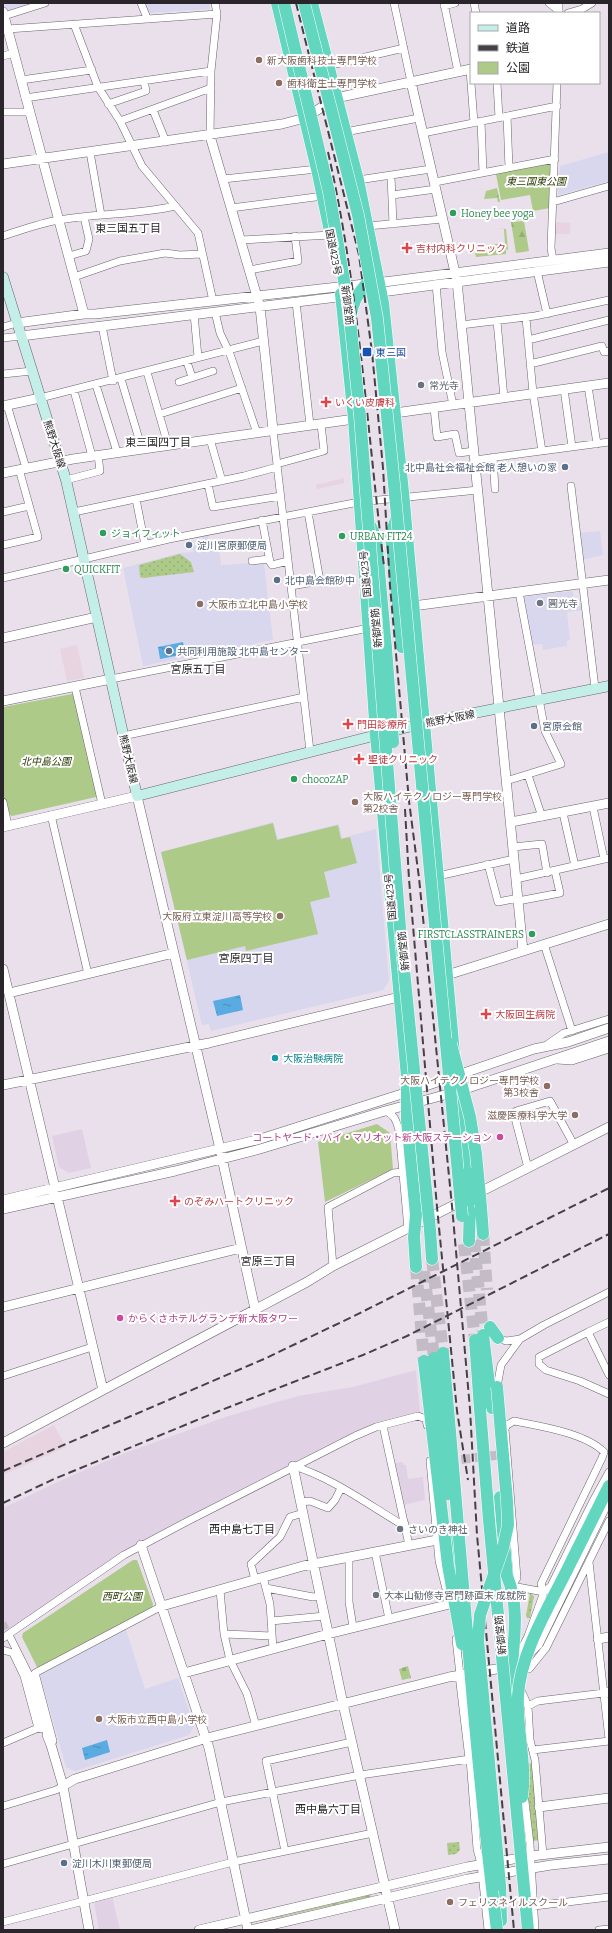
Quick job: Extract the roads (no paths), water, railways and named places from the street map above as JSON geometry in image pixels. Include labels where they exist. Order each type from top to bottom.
[{"type":"highway","name":"国道423号","points":[[277,3],[317,169],[330,235],[347,294],[346,346],[354,419],[376,735],[408,1092],[407,1120],[416,1215],[424,1264]]},
{"type":"highway","name":"新御堂筋","points":[[284,3],[329,192],[349,310],[360,416],[393,835],[424,1264]]},
{"type":"highway","points":[[304,3],[358,215],[373,288],[394,484],[428,840],[442,1010],[474,1239]]},
{"type":"highway","points":[[312,3],[327,66],[358,180],[372,244],[372,285],[395,413],[456,1075],[459,1091],[474,1239]]},
{"type":"highway","points":[[372,244],[372,285]]},
{"type":"highway","points":[[347,294],[372,285]]},
{"type":"highway","points":[[403,496],[391,535],[416,791],[428,840]]},
{"type":"highway","points":[[359,502],[376,538],[397,792],[393,835]]},
{"type":"highway","points":[[442,1010],[470,1117],[476,1154],[474,1239]]},
{"type":"highway","name":"新御堂筋","points":[[483,1334],[476,1356],[489,1520],[529,1930]]},
{"type":"highway","points":[[498,1338],[483,1334],[507,1576],[512,1586],[515,1642],[511,1694],[515,1743],[520,1761],[522,1777],[517,1797]]},
{"type":"highway","points":[[476,1356],[490,1397]]},
{"type":"highway","points":[[434,1357],[451,1533],[466,1639],[465,1674],[487,1876],[497,1930]]},
{"type":"highway","points":[[434,1357],[448,1565],[474,1716]]},
{"type":"highway","points":[[434,1357],[461,1545],[474,1716],[497,1930]]},
{"type":"highway","points":[[497,1387],[508,1525],[501,1555],[480,1615],[478,1640],[500,1885],[501,1930]]},
{"type":"highway","points":[[518,1821],[523,1780],[518,1712],[520,1674],[532,1642],[609,1486]]},
{"type":"highway","points":[[515,1743],[513,1760],[528,1869],[530,1904],[529,1930]]},
{"type":"main road","name":"熊野大阪線","points":[[3,277],[66,480],[137,796],[424,723],[609,686]]},
{"type":"street","points":[[45,3],[4,14],[25,98],[84,314]]},
{"type":"street","points":[[141,3],[146,18]]},
{"type":"street","points":[[215,3],[217,14],[211,71],[210,136],[260,306],[310,751]]},
{"type":"street","points":[[394,3],[456,277],[489,596],[523,951]]},
{"type":"street","points":[[455,3],[444,5],[458,72]]},
{"type":"street","points":[[549,3],[557,12]]},
{"type":"street","points":[[557,12],[559,3]]},
{"type":"street","points":[[570,12],[592,3]]},
{"type":"street","points":[[8,29],[217,14]]},
{"type":"street","points":[[74,24],[98,87],[120,121],[142,166],[198,233],[213,301]]},
{"type":"street","points":[[327,66],[404,48]]},
{"type":"street","points":[[3,56],[14,53]]},
{"type":"street","points":[[3,164],[210,136],[239,129],[282,124],[305,118],[336,98],[470,69]]},
{"type":"street","points":[[21,80],[92,70]]},
{"type":"street","points":[[25,98],[211,71]]},
{"type":"street","points":[[108,104],[146,91],[144,81]]},
{"type":"street","points":[[472,84],[483,173]]},
{"type":"street","points":[[497,84],[499,118]]},
{"type":"street","points":[[553,260],[551,248],[558,84]]},
{"type":"street","points":[[120,121],[211,88]]},
{"type":"street","points":[[423,133],[557,106]]},
{"type":"street","points":[[153,110],[166,142]]},
{"type":"street","points":[[3,112],[30,112]]},
{"type":"street","points":[[507,116],[509,168]]},
{"type":"street","points":[[345,132],[420,118]]},
{"type":"street","points":[[90,152],[101,215]]},
{"type":"street","points":[[392,195],[435,186],[483,173],[555,159]]},
{"type":"street","points":[[223,179],[317,169]]},
{"type":"street","points":[[358,180],[432,169]]},
{"type":"street","points":[[392,176],[393,224]]},
{"type":"street","points":[[553,202],[609,186]]},
{"type":"street","points":[[231,208],[323,196]]},
{"type":"street","points":[[3,236],[59,220],[101,215],[152,212],[175,206]]},
{"type":"street","points":[[69,256],[86,251],[89,239],[84,217]]},
{"type":"street","points":[[368,226],[443,219]]},
{"type":"street","points":[[241,240],[330,235]]},
{"type":"street","points":[[249,270],[298,261],[295,236]]},
{"type":"street","points":[[74,277],[120,261],[165,253],[180,255],[202,254]]},
{"type":"street","points":[[372,285],[436,284],[456,277],[553,260],[609,253]]},
{"type":"street","points":[[3,338],[296,302],[347,294],[372,285],[537,271],[609,262]]},
{"type":"street","points":[[537,271],[547,314]]},
{"type":"street","points":[[436,284],[442,352],[452,405]]},
{"type":"street","points":[[3,327],[17,323],[84,314],[256,296],[347,294]]},
{"type":"street","points":[[461,325],[526,318],[609,300]]},
{"type":"street","points":[[296,302],[310,425]]},
{"type":"street","points":[[215,312],[220,333],[256,425],[257,433]]},
{"type":"street","points":[[194,314],[198,357]]},
{"type":"street","points":[[526,318],[533,393],[542,451]]},
{"type":"street","points":[[528,340],[609,320]]},
{"type":"street","points":[[497,321],[504,398]]},
{"type":"street","points":[[102,326],[113,381]]},
{"type":"street","points":[[3,545],[38,537],[29,506],[23,469],[5,405],[113,381],[187,362],[198,357],[263,341]]},
{"type":"street","points":[[530,364],[602,346],[604,352],[609,351]]},
{"type":"street","points":[[187,362],[192,377]]},
{"type":"street","points":[[3,374],[32,371]]},
{"type":"street","points":[[147,372],[168,445]]},
{"type":"street","points":[[179,382],[192,377],[209,375]]},
{"type":"street","points":[[121,379],[142,449]]},
{"type":"street","points":[[395,413],[609,383]]},
{"type":"street","points":[[96,385],[117,452]]},
{"type":"street","points":[[588,386],[597,444]]},
{"type":"street","points":[[160,414],[242,388]]},
{"type":"street","points":[[564,389],[572,447]]},
{"type":"street","points":[[66,480],[100,471],[74,390]]},
{"type":"street","points":[[434,408],[437,436],[455,434],[459,453],[474,456],[493,457],[609,442]]},
{"type":"street","points":[[3,473],[95,455],[354,419]]},
{"type":"street","points":[[74,512],[222,481],[324,451],[321,424]]},
{"type":"street","points":[[210,439],[222,481]]},
{"type":"street","points":[[493,457],[495,489]]},
{"type":"street","points":[[208,484],[213,507],[281,496]]},
{"type":"street","points":[[571,486],[594,688]]},
{"type":"street","points":[[3,578],[145,544],[283,516],[359,502],[403,496],[478,490]]},
{"type":"street","points":[[136,499],[145,544]]},
{"type":"street","points":[[3,512],[29,506]]},
{"type":"street","points":[[291,586],[320,581],[308,512]]},
{"type":"street","points":[[262,520],[269,559],[272,565],[288,561]]},
{"type":"street","points":[[252,561],[269,559]]},
{"type":"street","points":[[413,606],[609,580]]},
{"type":"street","points":[[506,782],[561,764],[545,731],[519,592]]},
{"type":"street","points":[[3,638],[97,617]]},
{"type":"street","points":[[3,701],[369,628]]},
{"type":"street","points":[[75,687],[102,804]]},
{"type":"street","points":[[123,736],[304,697]]},
{"type":"street","points":[[528,775],[542,817]]},
{"type":"street","points":[[3,802],[6,826],[137,796],[220,1149],[255,1309]]},
{"type":"street","points":[[511,822],[609,803]]},
{"type":"street","points":[[516,879],[607,859],[593,807]]},
{"type":"street","points":[[563,813],[576,866]]},
{"type":"street","points":[[51,816],[88,974]]},
{"type":"street","points":[[513,847],[542,844],[547,873]]},
{"type":"street","points":[[438,876],[514,858]]},
{"type":"street","points":[[488,864],[498,902],[518,900],[560,892],[555,871]]},
{"type":"street","points":[[447,975],[609,924]]},
{"type":"street","points":[[544,944],[572,1031]]},
{"type":"street","points":[[6,994],[174,954]]},
{"type":"street","points":[[3,969],[6,994],[29,1079],[103,1390]]},
{"type":"street","points":[[3,1085],[196,1045],[399,997]]},
{"type":"street","points":[[548,1044],[564,1034],[609,1019]]},
{"type":"street","points":[[3,1209],[56,1192],[256,1140],[408,1092],[548,1044],[568,1042],[609,1028]]},
{"type":"street","points":[[3,1200],[56,1192],[222,1159],[260,1149],[385,1110],[459,1091],[609,1041]]},
{"type":"street","points":[[552,1060],[572,1060],[609,1049]]},
{"type":"street","points":[[459,1091],[473,1109],[481,1192]]},
{"type":"street","points":[[528,1168],[514,1114],[516,1111],[550,1101],[552,1102],[574,1145]]},
{"type":"street","points":[[385,1110],[390,1113],[397,1123],[408,1229]]},
{"type":"street","points":[[3,1443],[334,1266],[609,1127]]},
{"type":"street","points":[[334,1266],[328,1207],[392,1173],[403,1172]]},
{"type":"street","points":[[3,1307],[241,1248]]},
{"type":"street","points":[[497,1387],[501,1365],[520,1339],[544,1324],[609,1292]]},
{"type":"street","points":[[609,1322],[539,1357],[539,1364],[546,1370],[609,1394]]},
{"type":"street","points":[[588,1332],[609,1375]]},
{"type":"street","points":[[498,1338],[506,1341],[520,1339]]},
{"type":"street","points":[[3,1376],[92,1347]]},
{"type":"street","points":[[89,1930],[63,1786],[29,1675],[7,1637],[58,1599],[141,1545],[293,1466],[355,1436],[418,1416],[426,1419],[439,1561],[455,1628],[458,1657],[465,1674],[477,1849],[486,1863]]},
{"type":"street","points":[[514,1421],[564,1433],[585,1440],[604,1452],[542,1584],[544,1592],[512,1586],[517,1578],[505,1429],[507,1425],[514,1421]]},
{"type":"street","points":[[383,1426],[409,1545]]},
{"type":"street","points":[[293,1466],[303,1469],[341,1488],[401,1524],[405,1524]]},
{"type":"street","points":[[293,1466],[343,1704],[395,1930]]},
{"type":"street","points":[[543,1855],[533,1750],[530,1740],[528,1706],[513,1667],[528,1636],[544,1592],[551,1586],[609,1472]]},
{"type":"street","points":[[301,1502],[310,1501],[328,1508],[335,1500],[341,1488]]},
{"type":"street","points":[[513,1667],[539,1645],[609,1501]]},
{"type":"street","points":[[273,1649],[270,1604],[266,1588],[251,1564],[280,1537],[290,1517],[303,1513]]},
{"type":"street","points":[[3,1806],[56,1790],[75,1779],[206,1738],[465,1674],[513,1667],[524,1670],[529,1669],[546,1648],[609,1521]]},
{"type":"street","points":[[51,1745],[53,1741],[35,1673],[162,1606],[314,1564],[437,1540]]},
{"type":"street","points":[[141,1545],[206,1738],[249,1930],[388,1897],[487,1876],[528,1869],[609,1859]]},
{"type":"street","points":[[374,1552],[389,1619]]},
{"type":"street","points":[[349,1558],[349,1602],[353,1627]]},
{"type":"street","points":[[533,1750],[609,1740],[606,1692],[589,1562]]},
{"type":"street","points":[[266,1588],[313,1597],[320,1596]]},
{"type":"street","points":[[220,1590],[224,1634],[230,1660],[247,1694],[256,1726]]},
{"type":"street","points":[[184,1672],[353,1627],[450,1604]]},
{"type":"street","points":[[271,1621],[325,1616]]},
{"type":"street","points":[[224,1634],[272,1636]]},
{"type":"street","points":[[598,1639],[609,1637]]},
{"type":"street","points":[[458,1657],[466,1639]]},
{"type":"street","points":[[3,1650],[12,1653],[24,1676],[38,1728],[41,1729],[47,1736]]},
{"type":"street","points":[[528,1706],[538,1700],[606,1692]]},
{"type":"street","points":[[3,1743],[38,1728]]},
{"type":"street","points":[[526,1857],[522,1777],[530,1740]]},
{"type":"street","points":[[285,1851],[266,1761],[352,1742]]},
{"type":"street","points":[[3,1864],[221,1802],[360,1775],[470,1758]]},
{"type":"street","points":[[539,1807],[609,1798]]},
{"type":"street","points":[[3,1922],[233,1862],[373,1833]]},
{"type":"street","points":[[199,1930],[486,1863],[609,1847]]},
{"type":"street","points":[[528,1869],[532,1888],[530,1904],[536,1930]]},
{"type":"street","points":[[487,1876],[488,1930]]},
{"type":"street","points":[[530,1904],[609,1897]]},
{"type":"street","points":[[599,1930],[609,1929]]},
{"type":"water","points":[[183,642],[186,654],[160,659],[158,647]]},
{"type":"water","points":[[240,995],[243,1010],[217,1016],[213,1001]]},
{"type":"water","points":[[107,1740],[110,1752],[85,1760],[82,1748]]},
{"type":"tunnel","points":[[483,1234],[487,1290]]},
{"type":"tunnel","points":[[474,1240],[483,1335]]},
{"type":"tunnel","points":[[464,1244],[475,1340]]},
{"type":"tunnel","points":[[432,1259],[443,1353]]},
{"type":"tunnel","points":[[416,1267],[424,1361]]},
{"type":"tunnel","points":[[424,1271],[434,1358]]},
{"type":"tunnel","points":[[448,1461],[507,1454]]},
{"type":"tunnel","points":[[3,1623],[10,1637]]},
{"type":"railway","points":[[296,3],[359,255],[372,352],[383,468],[390,586],[409,801],[419,878],[452,1206],[470,1409],[477,1535],[514,1930]]},
{"type":"railway","points":[[328,152],[339,203],[355,307],[384,566]]},
{"type":"railway","points":[[405,809],[409,879],[437,1207],[457,1411],[468,1480]]},
{"type":"railway","points":[[3,1471],[264,1359],[354,1316],[609,1188]]},
{"type":"railway","points":[[3,1503],[54,1479],[407,1336],[609,1234]]},
{"type":"place","name":"新大阪歯科技士専門学校","points":[[259,60]]},
{"type":"place","name":"歯科衛生士専門学校","points":[[279,83]]},
{"type":"place","name":"Honey bee yoga","points":[[453,213]]},
{"type":"place","name":"吉村内科クリニック","points":[[407,248]]},
{"type":"place","name":"東三国","points":[[367,352]]},
{"type":"place","name":"常光寺","points":[[421,385]]},
{"type":"place","name":"いくい皮膚科","points":[[326,402]]},
{"type":"place","name":"北中島社会福祉会館 老人憩いの家","points":[[565,467]]},
{"type":"place","name":"ジョイフィット","points":[[103,533]]},
{"type":"place","name":"URBAN FIT24","points":[[342,536]]},
{"type":"place","name":"淀川宮原郵便局","points":[[189,545]]},
{"type":"place","name":"QUICKFIT","points":[[66,569]]},
{"type":"place","name":"北中島会館砂中","points":[[277,580]]},
{"type":"place","name":"圓光寺","points":[[540,603]]},
{"type":"place","name":"大阪市立北中島小学校","points":[[200,604]]},
{"type":"place","name":"共同利用施設 北中島センター","points":[[169,651]]},
{"type":"place","name":"門田診療所","points":[[348,724]]},
{"type":"place","name":"宮原会館","points":[[534,726]]},
{"type":"place","name":"聖徒クリニック","points":[[359,759]]},
{"type":"place","name":"chocoZAP","points":[[294,779]]},
{"type":"place","name":"大阪ハイテクノロジー専門学校 第2校舎","points":[[355,802]]},
{"type":"place","name":"大阪府立東淀川高等学校","points":[[280,916]]},
{"type":"place","name":"FIRSTCLASSTRAINERS","points":[[532,934]]},
{"type":"place","name":"大阪回生病院","points":[[486,1014]]},
{"type":"place","name":"大阪治験病院","points":[[275,1058]]},
{"type":"place","name":"大阪ハイテクノロジー専門学校 第3校舎","points":[[547,1086]]},
{"type":"place","name":"滋慶医療科学大学","points":[[575,1115]]},
{"type":"place","name":"コートヤード・バイ・マリオット新大阪ステーション","points":[[500,1137]]},
{"type":"place","name":"のぞみハートクリニック","points":[[175,1201]]},
{"type":"place","name":"からくさホテルグランデ新大阪タワー","points":[[120,1318]]},
{"type":"place","name":"さいのき神社","points":[[400,1529]]},
{"type":"place","name":"大本山勧修寺宮門跡直末 成就院","points":[[376,1595]]},
{"type":"place","name":"大阪市立西中島小学校","points":[[99,1719]]},
{"type":"place","name":"淀川木川東郵便局","points":[[64,1863]]},
{"type":"place","name":"フェリスネイルスクール","points":[[450,1902]]},
{"type":"district","name":"東三国五丁目","points":[[128,228]]},
{"type":"district","name":"東三国四丁目","points":[[158,442]]},
{"type":"district","name":"宮原五丁目","points":[[198,669]]},
{"type":"district","name":"宮原四丁目","points":[[246,958]]},
{"type":"district","name":"宮原三丁目","points":[[268,1261]]},
{"type":"district","name":"西中島七丁目","points":[[242,1529]]},
{"type":"district","name":"西中島六丁目","points":[[328,1809]]},
{"type":"park label","name":"東三国東公園","points":[[536,181]]},
{"type":"park label","name":"北中島公園","points":[[46,761]]},
{"type":"park label","name":"西町公園","points":[[122,1596]]}]
